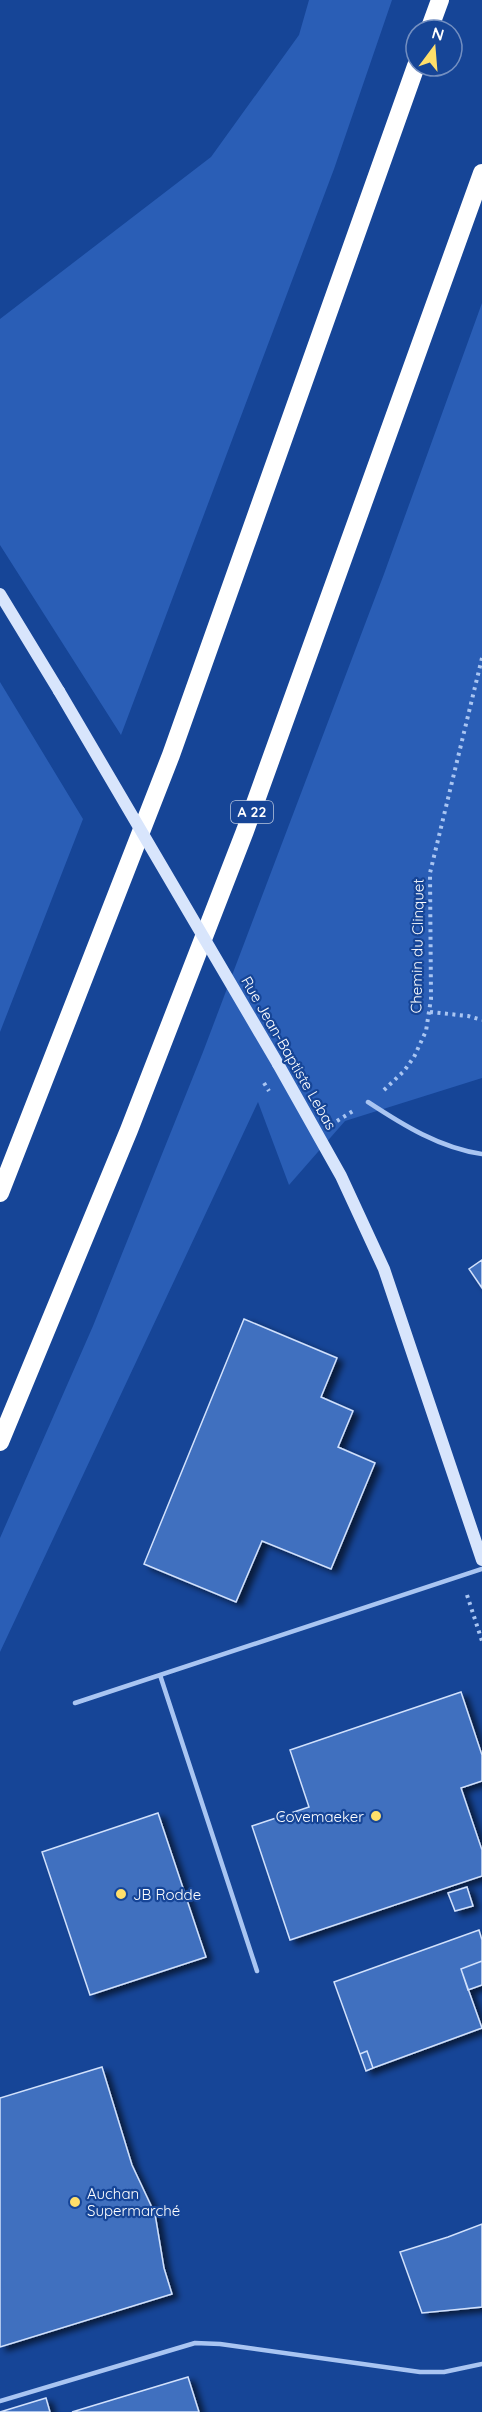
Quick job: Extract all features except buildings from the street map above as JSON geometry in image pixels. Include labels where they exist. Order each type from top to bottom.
[{"type":"highway","points":[[433,18],[440,0]]},
{"type":"highway","points":[[0,1193],[171,755],[412,78]]},
{"type":"highway","name":"A 22","points":[[0,1442],[129,1130],[245,831],[482,173]]},
{"type":"main road","name":"Rue Jean-Baptiste Lebas","points":[[0,594],[278,1064],[341,1176],[384,1269],[482,1560]]},
{"type":"lane","points":[[368,1102],[427,1137],[462,1150],[482,1154]]},
{"type":"lane","points":[[75,1703],[482,1569]]},
{"type":"lane","points":[[160,1675],[257,1971]]},
{"type":"lane","points":[[0,2401],[195,2343],[220,2343],[420,2372],[444,2372],[482,2364]]},
{"type":"path","name":"Chemin du Clinquet","points":[[391,1084],[414,1057],[426,1031],[430,1012],[430,873],[482,658]]},
{"type":"path","points":[[430,1012],[468,1016],[482,1020]]},
{"type":"path","points":[[269,1091],[274,1099]]},
{"type":"path","points":[[461,1576],[482,1641]]},
{"type":"shaded area","points":[[309,0],[392,0],[334,169],[121,735],[0,545],[0,319],[211,157],[299,35]]},
{"type":"shaded area","points":[[482,303],[482,1078],[345,1121],[289,1185],[258,1102],[0,1652],[0,1538],[93,1326],[203,1052],[384,574]]},
{"type":"shaded area","points":[[0,682],[83,819],[0,1032]]},
{"type":"place","name":"Covemaeker","points":[[376,1816]]},
{"type":"place","name":"JB Rodde","points":[[121,1894]]},
{"type":"place","name":"Auchan Supermarché","points":[[75,2202]]}]
